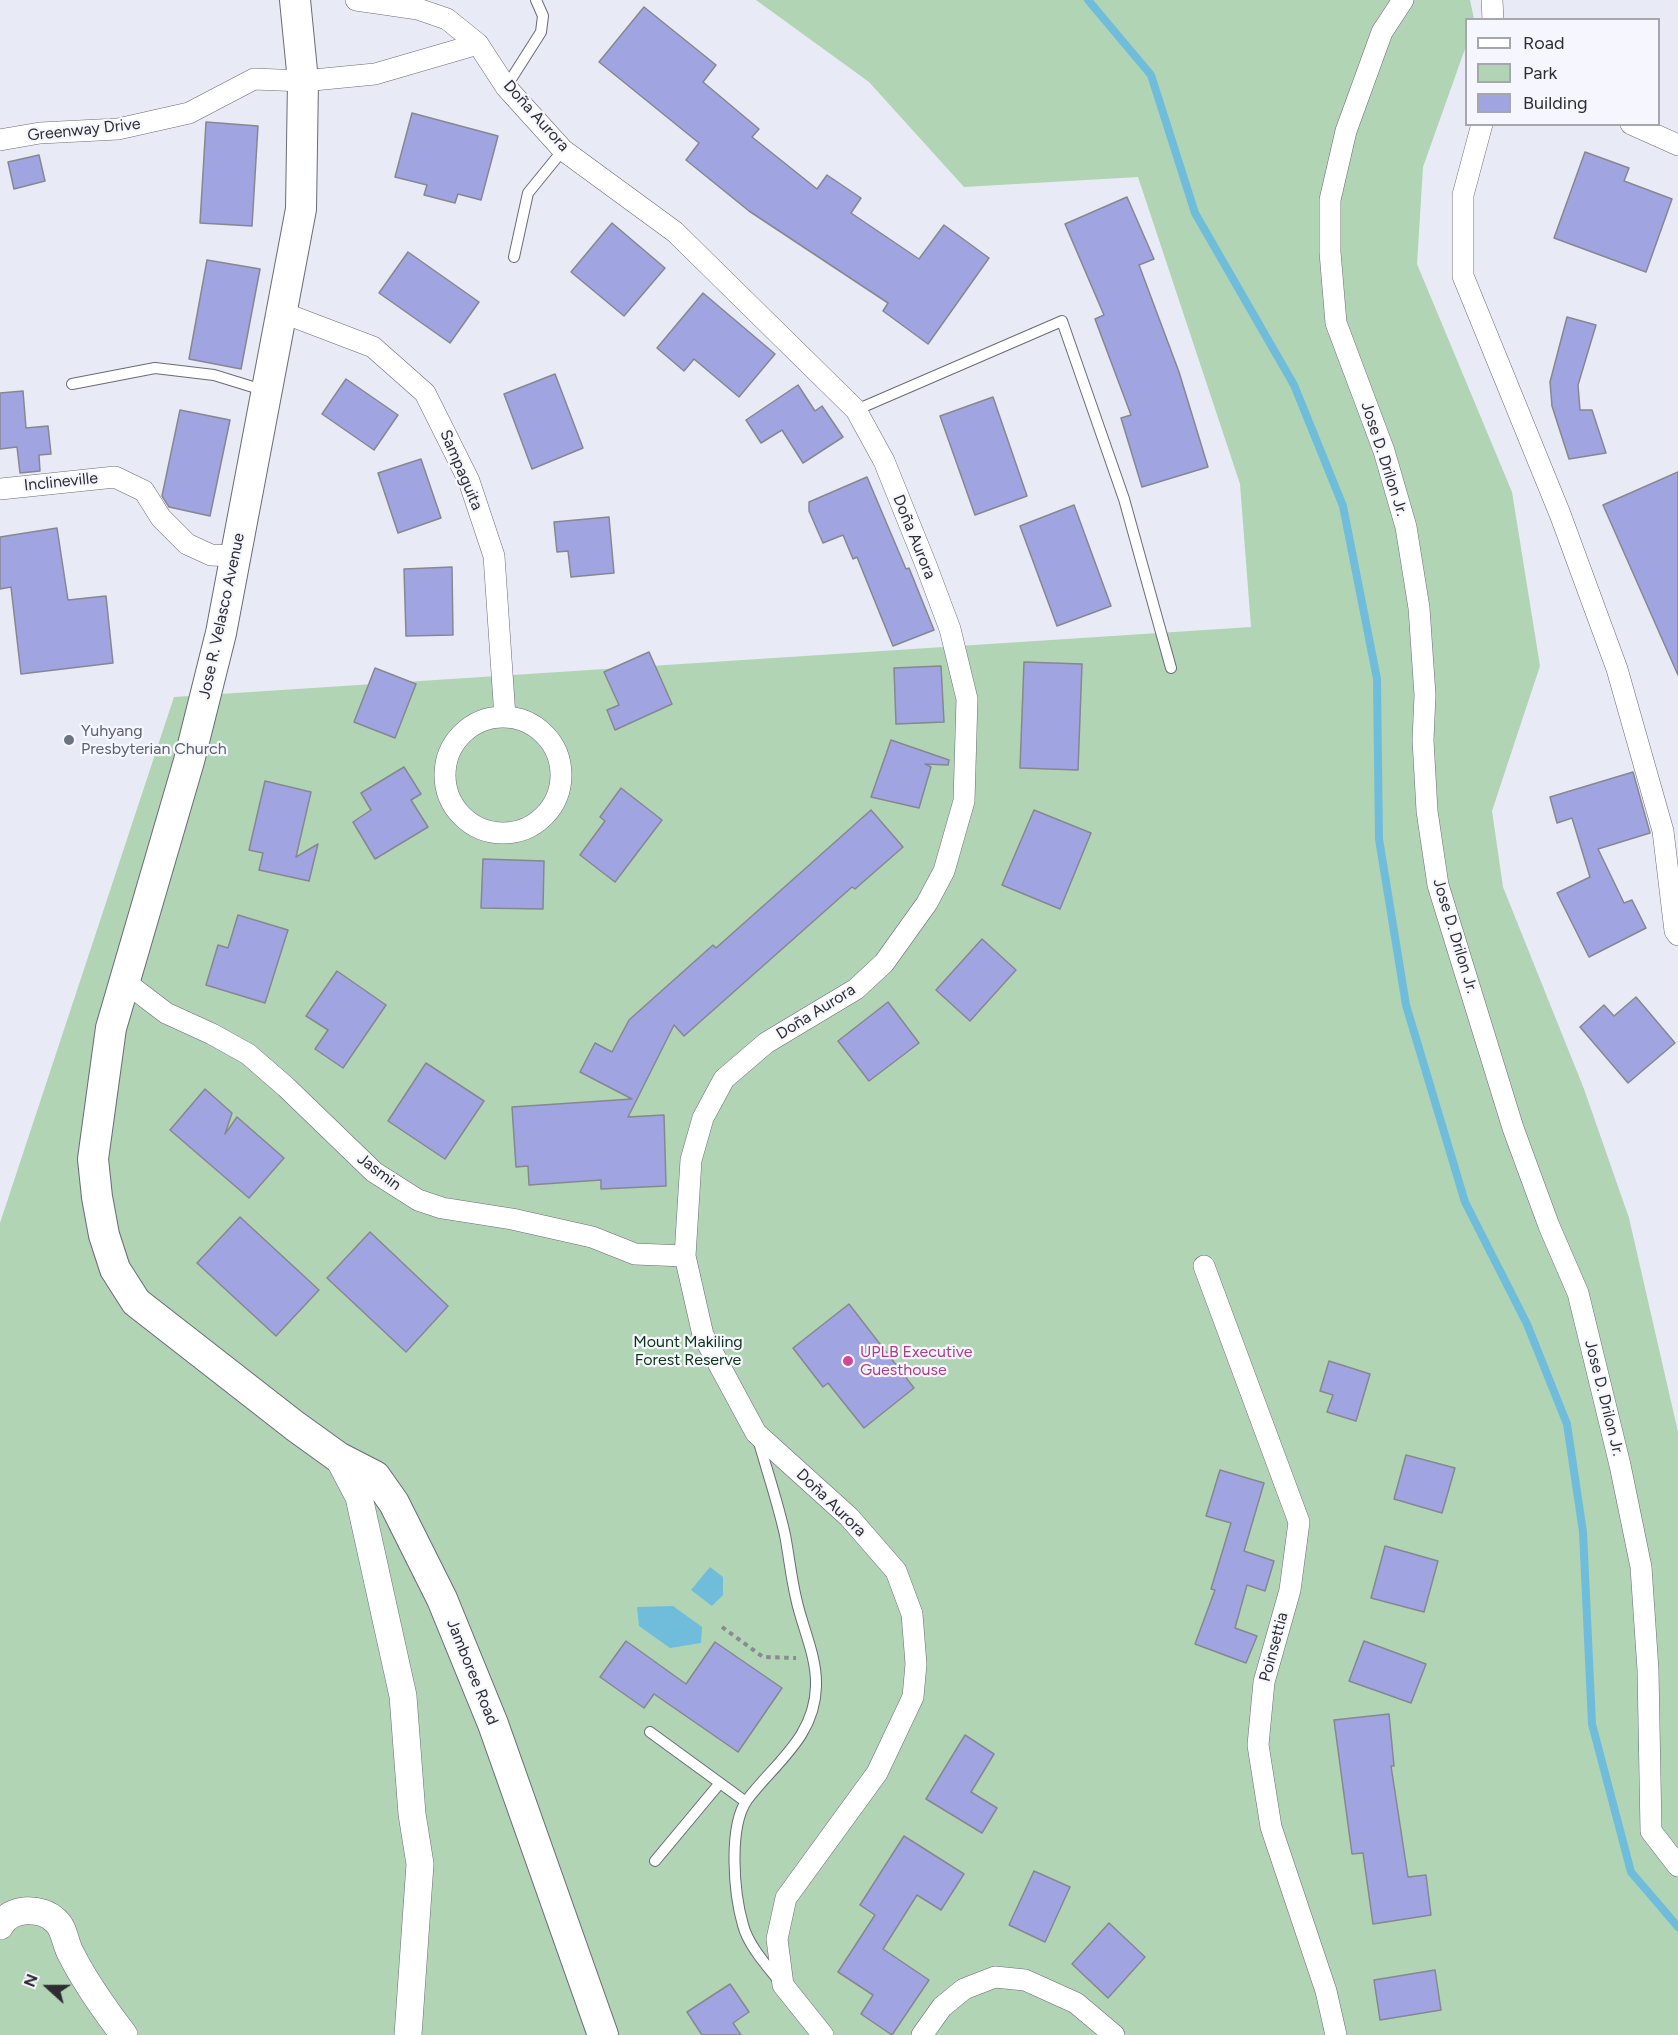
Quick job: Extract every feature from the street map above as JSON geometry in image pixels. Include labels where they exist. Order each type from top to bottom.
[{"type":"main road","name":"Jose R. Velasco Avenue","points":[[237,1381],[136,1302],[115,1269],[104,1235],[93,1159],[111,1028],[189,761],[221,633],[302,209],[303,81],[295,0]]},
{"type":"main road","name":"Jamboree Road","points":[[237,1381],[338,1457],[375,1476],[394,1503],[442,1599],[501,1745],[603,2035]]},
{"type":"street","name":"Doña Aurora","points":[[356,0],[418,9],[447,19],[478,44],[506,87],[564,150],[675,232],[856,410],[884,461],[950,629],[968,699],[964,801],[944,871],[927,903],[884,963],[856,989],[766,1043],[724,1079],[703,1118],[691,1160],[685,1256],[703,1335],[756,1432],[849,1517],[896,1571],[912,1614],[916,1664],[913,1697],[877,1773],[786,1898],[777,1939],[783,1985]]},
{"type":"street","name":"Jose D. Drilon Jr.","points":[[1403,0],[1382,32],[1346,131],[1330,200],[1330,252],[1336,323],[1384,451],[1406,527],[1419,608],[1425,695],[1423,740],[1427,811],[1438,885],[1513,1128],[1549,1226],[1578,1293],[1620,1465],[1641,1567],[1648,1670],[1651,1831],[1678,1866]]},
{"type":"street","points":[[1492,0],[1493,18]]},
{"type":"street","points":[[303,81],[375,74],[478,44]]},
{"type":"street","name":"Greenway Drive","points":[[0,140],[40,133],[118,129],[189,113],[254,79],[303,81]]},
{"type":"street","points":[[1481,126],[1463,195],[1463,276],[1560,514],[1617,669],[1663,831],[1675,931],[1678,935]]},
{"type":"street","points":[[1635,126],[1678,145]]},
{"type":"street","name":"Sampaguita","points":[[281,312],[373,347],[425,393],[469,481],[494,556],[505,717]]},
{"type":"street","name":"Inclineville","points":[[0,489],[115,477],[144,491],[161,518],[187,544],[211,555],[235,556]]},
{"type":"street","points":[[505,717],[521,719],[547,737],[556,751],[560,767],[560,784],[555,799],[535,824],[504,834],[487,831],[471,824],[459,814],[450,799],[445,783],[445,766],[450,750],[460,736],[480,722],[505,717]]},
{"type":"street","name":"Jasmin","points":[[124,981],[166,1013],[248,1054],[286,1087],[374,1172],[418,1200],[442,1208],[512,1219],[592,1237],[635,1254],[685,1256]]},
{"type":"street","name":"Poinsettia","points":[[1204,1266],[1299,1522],[1290,1590],[1264,1682],[1258,1745],[1271,1827],[1326,1991],[1336,2035]]},
{"type":"street","points":[[338,1457],[359,1497],[403,1696],[412,1814],[420,1864],[408,2035]]},
{"type":"street","points":[[0,1926],[4,1918],[23,1910],[42,1913],[56,1920],[70,1953],[124,2035]]},
{"type":"street","points":[[922,2035],[942,2007],[964,1989],[995,1977],[1025,1980],[1076,2004],[1114,2035]]},
{"type":"street","points":[[783,1985],[823,2035]]},
{"type":"lane","points":[[506,87],[541,32],[543,16],[536,0]]},
{"type":"lane","points":[[514,257],[528,193],[564,150]]},
{"type":"lane","points":[[856,410],[1062,321],[1124,499],[1171,668]]},
{"type":"lane","points":[[72,384],[155,368],[214,375],[268,392]]},
{"type":"lane","points":[[756,1432],[785,1534],[796,1599],[813,1659],[816,1687],[811,1717],[801,1740],[746,1802],[737,1824],[735,1876],[743,1927],[764,1963],[783,1985]]},
{"type":"lane","points":[[650,1732],[746,1802]]},
{"type":"lane","points":[[655,1861],[720,1783]]},
{"type":"path","points":[[722,1627],[763,1657],[813,1659]]},
{"type":"green space","name":"Mount Makiling Forest Reserve","points":[[756,0],[1470,0],[1474,18],[1465,18],[1465,49],[1423,167],[1417,264],[1512,492],[1540,666],[1492,811],[1503,887],[1584,1089],[1629,1218],[1678,1432],[1678,2035],[0,2035],[0,1223],[174,697],[1251,627],[1240,484],[1138,177],[964,187],[869,82]]},
{"type":"water","points":[[710,1567],[723,1577],[723,1595],[712,1606],[691,1590]]},
{"type":"water","points":[[673,1606],[702,1627],[701,1643],[670,1648],[639,1626],[637,1607]]},
{"type":"building","points":[[644,7],[716,65],[703,82],[759,129],[752,137],[817,189],[827,175],[861,198],[851,213],[919,259],[944,225],[989,258],[928,344],[883,311],[888,303],[749,211],[686,160],[699,143],[599,62]]},
{"type":"building","points":[[412,113],[498,136],[481,200],[458,194],[455,203],[424,195],[427,185],[395,177]]},
{"type":"building","points":[[206,122],[258,126],[252,226],[200,223]]},
{"type":"building","points":[[1585,152],[1629,168],[1624,181],[1672,199],[1646,272],[1554,238]]},
{"type":"building","points":[[39,155],[45,181],[14,189],[8,162]]},
{"type":"building","points":[[1127,197],[1154,259],[1139,265],[1179,372],[1208,467],[1142,487],[1121,418],[1131,415],[1095,319],[1104,315],[1065,224]]},
{"type":"building","points":[[612,223],[665,268],[624,316],[571,272]]},
{"type":"building","points":[[408,252],[479,302],[450,343],[379,293]]},
{"type":"building","points":[[207,260],[260,269],[241,369],[189,359]]},
{"type":"building","points":[[703,293],[775,354],[739,397],[694,359],[684,371],[657,348]]},
{"type":"building","points":[[1567,317],[1596,325],[1578,385],[1580,410],[1592,410],[1606,453],[1569,459],[1552,406],[1550,382]]},
{"type":"building","points":[[555,374],[583,448],[532,469],[504,394]]},
{"type":"building","points":[[346,379],[398,415],[374,450],[322,414]]},
{"type":"building","points":[[798,385],[815,411],[822,406],[843,437],[803,463],[782,430],[761,443],[746,420]]},
{"type":"building","points":[[23,391],[26,428],[48,426],[51,454],[39,455],[40,471],[20,473],[17,447],[0,449],[0,393]]},
{"type":"building","points":[[993,397],[1027,496],[975,515],[940,416]]},
{"type":"building","points":[[180,410],[230,420],[210,516],[169,507],[162,496]]},
{"type":"building","points":[[421,459],[441,518],[398,533],[378,473]]},
{"type":"building","points":[[1678,472],[1678,675],[1603,505]]},
{"type":"building","points":[[867,477],[906,569],[909,568],[934,630],[893,646],[857,557],[853,559],[843,535],[823,543],[809,511],[809,502]]},
{"type":"building","points":[[1074,505],[1111,606],[1057,626],[1020,526]]},
{"type":"building","points":[[609,517],[614,573],[571,577],[568,551],[557,552],[554,522]]},
{"type":"building","points":[[57,528],[68,600],[106,596],[113,663],[21,674],[11,587],[0,589],[0,537]]},
{"type":"building","points":[[452,567],[453,635],[406,636],[404,569]]},
{"type":"building","points":[[649,652],[672,704],[615,730],[607,710],[619,705],[604,672]]},
{"type":"building","points":[[1024,662],[1082,664],[1078,770],[1020,768]]},
{"type":"building","points":[[941,666],[944,722],[896,724],[894,668]]},
{"type":"building","points":[[375,668],[416,684],[395,738],[354,722]]},
{"type":"building","points":[[891,740],[949,760],[948,765],[925,764],[931,767],[919,808],[871,797]]},
{"type":"building","points":[[404,767],[421,794],[411,800],[428,827],[375,859],[353,822],[371,810],[361,793]]},
{"type":"building","points":[[1633,772],[1650,833],[1598,849],[1624,903],[1632,900],[1646,928],[1589,957],[1557,893],[1590,877],[1572,818],[1557,823],[1550,797]]},
{"type":"building","points":[[265,781],[311,792],[296,857],[318,844],[309,881],[259,870],[263,853],[249,850]]},
{"type":"building","points":[[621,788],[662,820],[615,882],[580,855],[605,821],[600,817]]},
{"type":"building","points":[[871,810],[903,847],[855,889],[852,887],[684,1036],[674,1025],[628,1117],[664,1115],[666,1186],[601,1189],[601,1180],[529,1185],[528,1166],[516,1167],[512,1107],[632,1099],[580,1072],[595,1043],[612,1052],[629,1020],[713,945],[716,948]]},
{"type":"building","points":[[1034,810],[1091,833],[1060,909],[1002,885]]},
{"type":"building","points":[[483,859],[544,861],[543,909],[481,908]]},
{"type":"building","points":[[238,915],[288,930],[265,1003],[206,985],[218,945],[228,948]]},
{"type":"building","points":[[982,939],[1016,970],[970,1021],[936,990]]},
{"type":"building","points":[[337,971],[386,1005],[343,1068],[315,1049],[328,1030],[306,1016]]},
{"type":"building","points":[[1636,997],[1675,1043],[1628,1083],[1580,1027],[1604,1005],[1614,1016]]},
{"type":"building","points":[[888,1002],[919,1043],[869,1081],[838,1041]]},
{"type":"building","points":[[426,1063],[484,1101],[445,1159],[388,1121]]},
{"type":"building","points":[[205,1089],[232,1113],[225,1134],[237,1117],[284,1158],[249,1198],[170,1130]]},
{"type":"building","points":[[240,1217],[319,1290],[276,1336],[197,1263]]},
{"type":"building","points":[[370,1232],[448,1306],[406,1352],[327,1278]]},
{"type":"building","name":"UPLB Executive Guesthouse","points":[[849,1304],[914,1388],[864,1428],[828,1383],[823,1387],[793,1348]]},
{"type":"building","points":[[1329,1361],[1370,1374],[1356,1421],[1327,1412],[1333,1395],[1320,1391]]},
{"type":"building","points":[[1406,1455],[1455,1468],[1442,1513],[1394,1499]]},
{"type":"building","points":[[1220,1470],[1264,1483],[1244,1551],[1274,1561],[1265,1591],[1247,1585],[1235,1628],[1257,1636],[1246,1663],[1195,1644],[1215,1590],[1211,1589],[1231,1523],[1206,1516]]},
{"type":"building","points":[[1385,1546],[1438,1561],[1424,1612],[1371,1598]]},
{"type":"building","points":[[626,1641],[686,1684],[715,1642],[782,1688],[738,1752],[654,1694],[644,1708],[600,1677]]},
{"type":"building","points":[[1364,1641],[1426,1664],[1411,1703],[1349,1681]]},
{"type":"building","points":[[1389,1714],[1394,1766],[1391,1766],[1408,1877],[1426,1875],[1431,1915],[1373,1924],[1363,1853],[1352,1854],[1334,1720]]},
{"type":"building","points":[[965,1735],[994,1754],[971,1792],[997,1808],[982,1833],[926,1799]]},
{"type":"building","points":[[904,1836],[964,1874],[941,1910],[917,1895],[883,1949],[929,1980],[892,2035],[861,2014],[873,1995],[838,1972],[875,1915],[860,1905]]},
{"type":"building","points":[[1034,1871],[1070,1887],[1045,1942],[1009,1925]]},
{"type":"building","points":[[1109,1923],[1145,1957],[1108,1998],[1072,1964]]},
{"type":"building","points":[[1435,1970],[1441,2010],[1380,2020],[1374,1980]]},
{"type":"building","points":[[730,1984],[749,2012],[733,2023],[741,2035],[702,2035],[687,2012]]},
{"type":"waterway","points":[[1088,0],[1151,75],[1195,213],[1294,385],[1343,506],[1377,679],[1379,839],[1406,1005],[1465,1202],[1527,1324],[1567,1424],[1583,1532],[1592,1724],[1631,1872],[1678,1927]]},
{"type":"place","name":"Yuhyang Presbyterian Church","points":[[69,740]]},
{"type":"place","name":"UPLB Executive Guesthouse","points":[[848,1361]]}]
